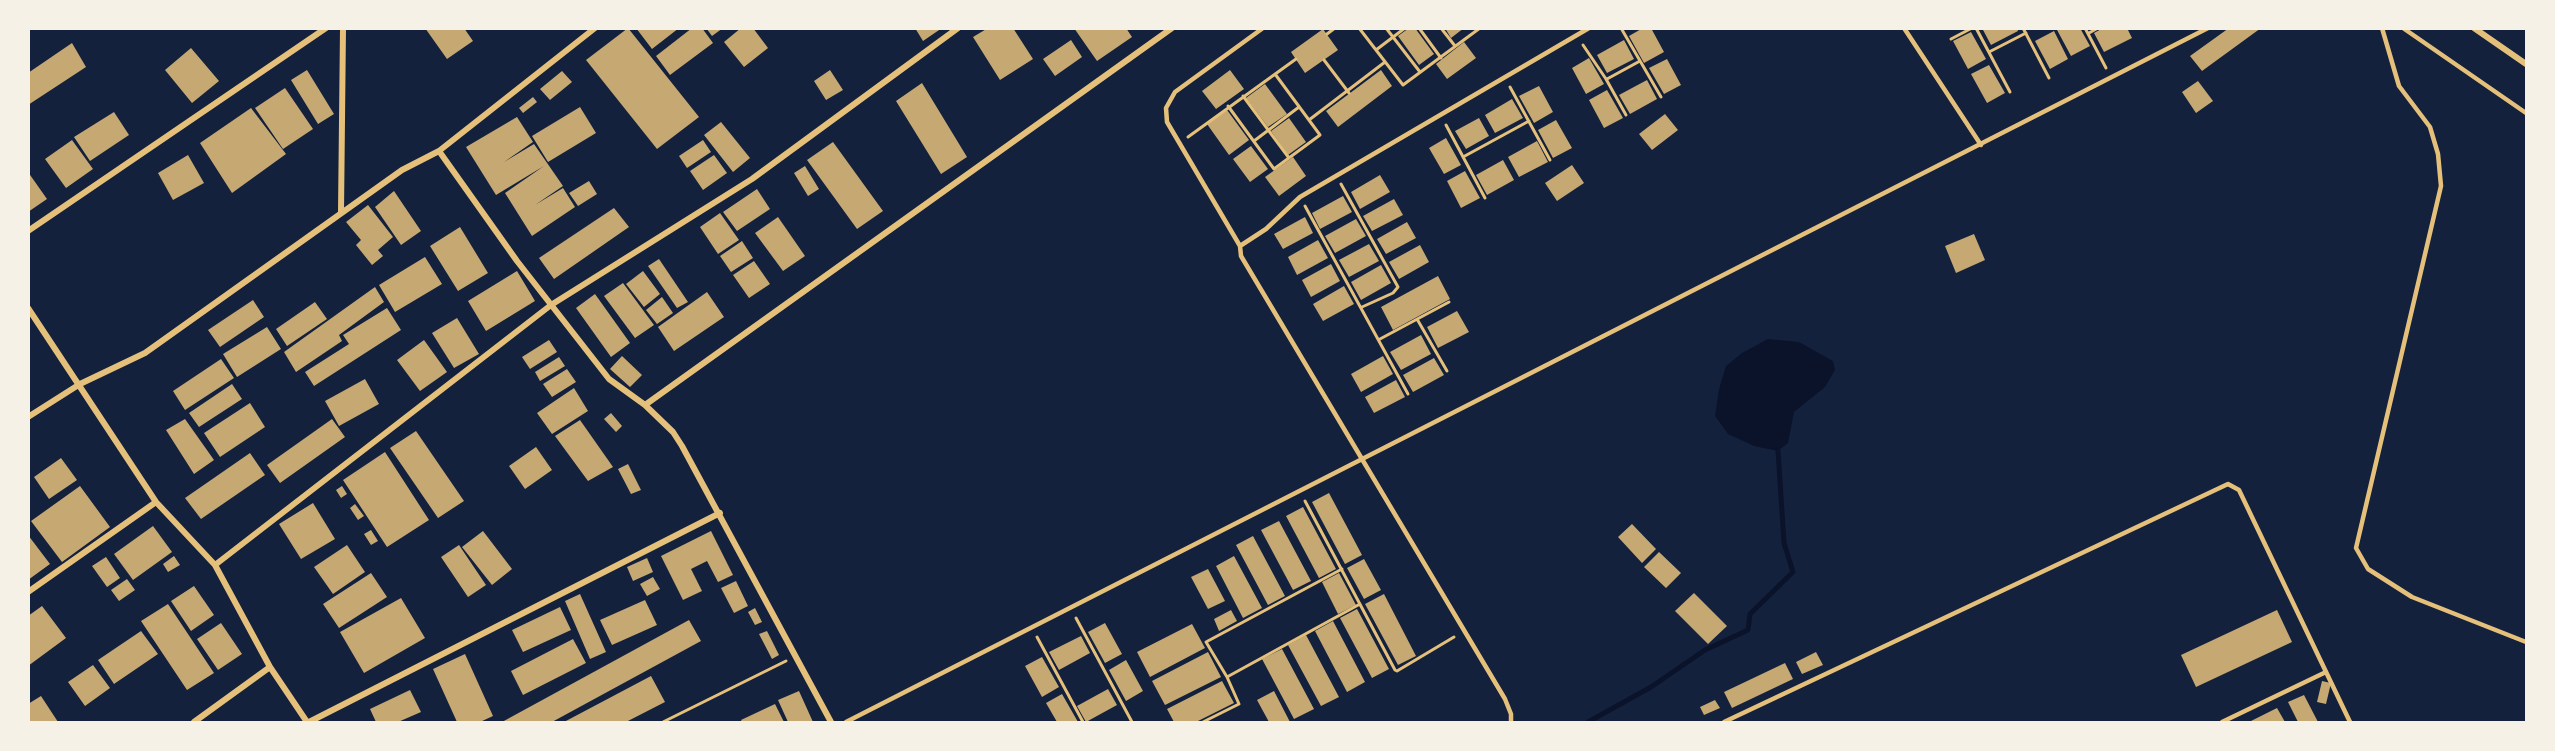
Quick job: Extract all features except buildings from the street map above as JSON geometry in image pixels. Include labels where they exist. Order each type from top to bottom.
[{"type":"street","points":[[28,231],[326,28]]},
{"type":"street","points":[[341,212],[344,28]]},
{"type":"street","points":[[28,417],[80,384],[145,353],[402,170],[439,151],[595,28]]},
{"type":"street","points":[[215,565],[551,305],[752,179],[958,28]]},
{"type":"street","points":[[645,405],[1172,28]]},
{"type":"street","points":[[2474,28],[2526,64]]},
{"type":"street","points":[[439,151],[551,305],[609,379],[645,405],[673,432],[720,513],[831,723]]},
{"type":"street","points":[[28,308],[156,502],[215,565],[270,667],[308,723],[720,513]]},
{"type":"street","points":[[28,592],[156,502]]},
{"type":"street","points":[[194,723],[270,667]]},
{"type":"lane","points":[[1263,28],[1174,92],[1166,108],[1167,122],[1240,246],[1241,256],[1505,699],[1511,714],[1511,723]]},
{"type":"lane","points":[[1240,246],[1266,229],[1300,196],[1589,28]]},
{"type":"lane","points":[[1904,28],[1981,145]]},
{"type":"lane","points":[[846,723],[2208,28]]},
{"type":"lane","points":[[2382,28],[2399,86],[2430,127],[2438,154],[2441,186],[2356,548],[2368,569],[2412,597],[2526,642]]},
{"type":"lane","points":[[2403,28],[2526,113]]},
{"type":"lane","points":[[1724,723],[2228,484],[2239,490],[2350,723]]},
{"type":"lane","points":[[2222,723],[2326,672]]},
{"type":"path","points":[[1327,34],[1335,28]]},
{"type":"path","points":[[1359,28],[1403,85],[1478,29]]},
{"type":"path","points":[[1386,28],[1420,73]]},
{"type":"path","points":[[1376,50],[1406,28]]},
{"type":"path","points":[[1419,28],[1441,58]]},
{"type":"path","points":[[1441,28],[1455,47]]},
{"type":"path","points":[[1621,28],[1661,97]]},
{"type":"path","points":[[1951,39],[1974,28],[2010,92]]},
{"type":"path","points":[[2024,28],[2049,78]]},
{"type":"path","points":[[2085,28],[2111,77]]},
{"type":"path","points":[[2088,33],[2098,28]]},
{"type":"path","points":[[1989,52],[2026,33]]},
{"type":"path","points":[[1577,36],[1606,79],[1626,116]]},
{"type":"path","points":[[1179,144],[1228,106],[1296,59]]},
{"type":"path","points":[[1323,60],[1348,92]]},
{"type":"path","points":[[1606,79],[1640,61]]},
{"type":"path","points":[[1309,120],[1385,62]]},
{"type":"path","points":[[1228,106],[1273,169],[1320,135],[1275,74]]},
{"type":"path","points":[[1504,78],[1551,160]]},
{"type":"path","points":[[1243,96],[1289,158]]},
{"type":"path","points":[[1254,141],[1299,107]]},
{"type":"path","points":[[1441,115],[1485,198]]},
{"type":"path","points":[[1463,157],[1529,122]]},
{"type":"path","points":[[1336,176],[1398,287],[1393,293],[1362,307]]},
{"type":"path","points":[[1300,196],[1408,394]]},
{"type":"path","points":[[1380,339],[1449,302]]},
{"type":"path","points":[[1417,320],[1447,371]]},
{"type":"path","points":[[1300,491],[1396,670],[1464,631]]},
{"type":"path","points":[[1203,723],[1239,704],[1207,640],[1342,569]]},
{"type":"path","points":[[1227,677],[1360,604]]},
{"type":"path","points":[[1071,608],[1132,723]]},
{"type":"path","points":[[1032,628],[1083,723]]},
{"type":"path","points":[[663,723],[795,657]]},
{"type":"water","points":[[1768,339],[1799,342],[1833,361],[1835,370],[1825,387],[1794,412],[1788,443],[1778,451],[1754,446],[1728,434],[1715,416],[1719,389],[1726,366],[1742,353]]},
{"type":"waterway","points":[[1588,722],[1651,687],[1705,650],[1748,630],[1750,614],[1793,572],[1784,543],[1778,451]]}]
